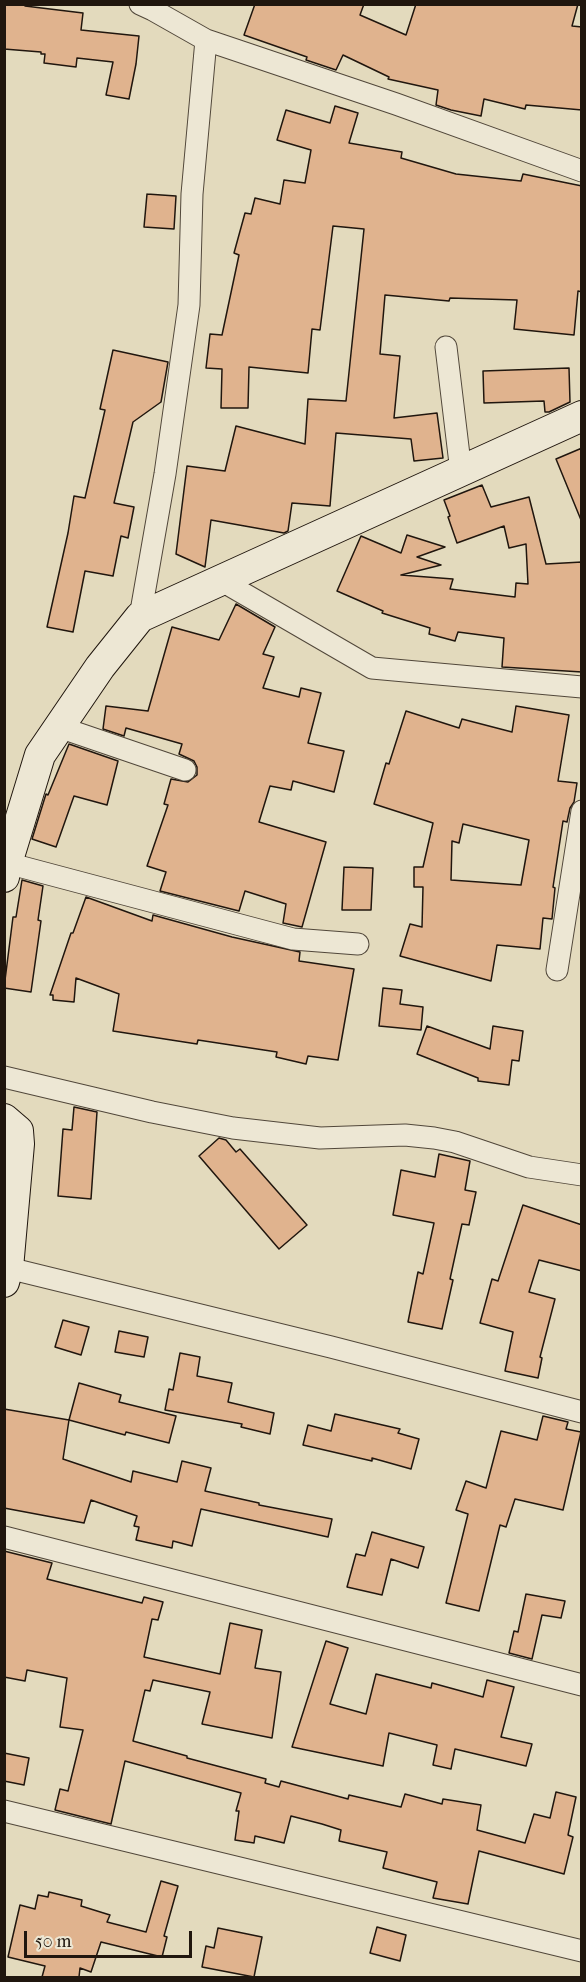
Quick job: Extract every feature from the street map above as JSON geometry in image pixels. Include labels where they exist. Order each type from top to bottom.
[{"type":"street","points":[[140,4],[206,40],[396,104],[582,171]]},
{"type":"street","points":[[140,617],[165,474],[189,305],[192,194],[206,40]]},
{"type":"street","points":[[446,347],[461,472]]},
{"type":"street","points":[[358,944],[293,939],[6,870],[40,754],[100,667],[140,617],[461,472],[581,414]]},
{"type":"street","points":[[222,581],[372,668],[582,687]]},
{"type":"street","points":[[59,727],[185,770]]},
{"type":"street","points":[[557,970],[582,811]]},
{"type":"street","points":[[4,1077],[152,1112],[233,1128],[320,1138],[405,1135],[434,1138],[455,1142],[529,1167],[582,1175]]},
{"type":"street","points":[[4,1119],[18,1131],[19,1144],[6,1272],[342,1350],[582,1412]]},
{"type":"street","points":[[4,1537],[582,1685]]},
{"type":"street","points":[[4,1811],[582,1951]]},
{"type":"building","points":[[4,4],[25,4],[25,6],[83,13],[81,30],[139,36],[129,99],[106,95],[113,62],[77,58],[76,67],[44,63],[45,54],[41,52],[4,49]]},
{"type":"building","points":[[255,4],[364,4],[360,15],[406,35],[416,4],[578,4],[572,26],[582,27],[582,110],[526,105],[525,109],[484,99],[481,116],[451,110],[436,105],[438,90],[388,79],[389,77],[343,55],[336,70],[306,60],[307,57],[244,35]]},
{"type":"building","points":[[335,106],[358,113],[349,143],[402,152],[401,158],[456,174],[521,181],[523,174],[582,186],[582,292],[578,291],[574,335],[514,329],[517,300],[450,298],[449,301],[385,295],[380,354],[400,356],[394,418],[437,413],[443,458],[414,461],[411,439],[336,433],[330,506],[292,503],[288,531],[284,533],[211,520],[205,567],[176,554],[187,466],[225,471],[236,426],[305,444],[308,399],[346,401],[364,229],[333,226],[320,330],[312,329],[308,373],[249,367],[248,408],[221,408],[222,369],[206,368],[210,334],[222,335],[239,255],[234,253],[245,213],[251,214],[255,198],[280,204],[284,180],[305,183],[311,150],[277,140],[286,110],[330,123]]},
{"type":"building","points":[[147,194],[176,196],[174,229],[144,227]]},
{"type":"building","points":[[113,350],[168,362],[161,402],[133,422],[114,503],[134,507],[128,538],[121,536],[113,576],[85,571],[73,632],[47,627],[74,496],[85,498],[105,410],[100,409]]},
{"type":"building","points":[[569,368],[570,402],[549,412],[545,412],[544,401],[484,403],[483,371]]},
{"type":"building","points":[[582,448],[582,520],[581,520],[556,459]]},
{"type":"building","points":[[482,485],[491,507],[529,497],[546,564],[582,562],[582,672],[502,667],[504,638],[458,632],[455,641],[429,634],[430,628],[382,613],[383,611],[337,591],[361,536],[401,553],[407,535],[445,547],[417,557],[441,565],[401,575],[453,579],[450,589],[515,597],[516,583],[528,584],[526,544],[509,548],[504,526],[457,543],[448,517],[450,516],[444,500]]},
{"type":"building","points":[[236,604],[275,627],[263,654],[274,657],[263,688],[299,697],[301,688],[321,693],[308,743],[344,751],[334,792],[293,781],[291,790],[270,786],[259,822],[326,842],[302,927],[283,923],[286,904],[245,891],[239,911],[160,891],[166,872],[147,866],[168,805],[164,804],[171,779],[188,782],[197,775],[197,767],[194,761],[179,754],[182,744],[126,728],[124,736],[103,729],[106,706],[148,711],[172,627],[219,640]]},
{"type":"building","points":[[516,706],[569,715],[558,781],[577,783],[574,802],[567,822],[563,821],[553,887],[555,888],[552,919],[543,918],[540,949],[497,945],[491,981],[400,956],[410,924],[422,927],[423,887],[414,887],[414,867],[423,867],[433,823],[374,804],[386,763],[389,764],[406,711],[459,728],[462,719],[512,732]],"holes":[[[463,824],[529,840],[521,885],[451,880],[452,841],[459,843]]]},
{"type":"building","points":[[69,744],[118,761],[107,805],[74,796],[56,847],[32,839],[46,794],[48,795]]},
{"type":"building","points":[[344,867],[373,868],[371,910],[342,910]]},
{"type":"building","points":[[22,880],[43,886],[38,920],[41,921],[31,992],[4,988],[13,917],[16,917]]},
{"type":"building","points":[[86,897],[152,921],[153,915],[232,937],[300,952],[299,961],[354,969],[338,1060],[308,1056],[306,1064],[276,1057],[277,1052],[198,1040],[197,1044],[113,1031],[119,994],[76,978],[74,1002],[53,1000],[53,995],[50,995]]},
{"type":"building","points":[[383,988],[402,990],[400,1004],[423,1007],[421,1030],[379,1026]]},
{"type":"building","points":[[427,1026],[490,1049],[493,1026],[523,1031],[519,1061],[512,1060],[509,1085],[478,1081],[478,1078],[417,1054]]},
{"type":"building","points":[[74,1107],[97,1112],[91,1199],[58,1196],[63,1129],[72,1130]]},
{"type":"building","points":[[219,1138],[226,1140],[236,1152],[240,1149],[307,1225],[279,1249],[199,1156]]},
{"type":"building","points":[[439,1154],[470,1161],[465,1190],[476,1192],[469,1225],[462,1224],[442,1329],[408,1322],[418,1272],[423,1274],[434,1223],[393,1215],[401,1170],[435,1177]]},
{"type":"building","points":[[523,1205],[582,1225],[582,1271],[539,1260],[529,1292],[555,1299],[540,1357],[542,1358],[538,1378],[505,1371],[513,1332],[480,1323],[492,1279],[498,1281]]},
{"type":"building","points":[[63,1320],[89,1327],[81,1355],[55,1347]]},
{"type":"building","points":[[119,1331],[148,1337],[144,1357],[115,1352]]},
{"type":"building","points":[[180,1353],[200,1357],[197,1376],[232,1383],[228,1402],[274,1413],[270,1434],[241,1427],[242,1424],[165,1410],[169,1389],[173,1390]]},
{"type":"building","points":[[79,1383],[121,1395],[119,1402],[176,1416],[169,1443],[126,1432],[125,1435],[69,1420]]},
{"type":"building","points":[[4,1409],[69,1420],[63,1459],[131,1482],[133,1471],[177,1482],[182,1461],[211,1468],[205,1491],[259,1503],[259,1505],[332,1519],[328,1537],[201,1509],[192,1546],[173,1541],[172,1548],[136,1540],[139,1527],[134,1526],[137,1516],[91,1500],[84,1523],[4,1508]]},
{"type":"building","points":[[335,1414],[400,1429],[398,1433],[419,1439],[411,1469],[372,1458],[372,1461],[303,1445],[308,1425],[331,1431]]},
{"type":"building","points":[[543,1416],[568,1422],[566,1429],[581,1432],[563,1510],[515,1499],[506,1527],[500,1525],[479,1611],[446,1603],[468,1514],[456,1510],[466,1481],[486,1488],[501,1431],[537,1440]]},
{"type":"building","points":[[372,1532],[424,1547],[418,1568],[391,1559],[382,1595],[347,1587],[356,1554],[365,1556]]},
{"type":"building","points":[[4,1551],[52,1563],[47,1579],[142,1603],[144,1597],[163,1602],[158,1620],[152,1619],[144,1657],[220,1674],[230,1623],[262,1630],[255,1668],[281,1672],[272,1738],[202,1724],[210,1692],[153,1680],[150,1691],[145,1690],[133,1741],[266,1779],[265,1783],[279,1787],[281,1781],[348,1799],[349,1795],[401,1807],[405,1794],[442,1804],[443,1799],[481,1805],[477,1830],[525,1843],[534,1814],[550,1818],[556,1792],[576,1797],[568,1835],[573,1837],[564,1874],[479,1851],[468,1904],[433,1898],[437,1882],[383,1868],[387,1852],[339,1841],[341,1830],[322,1824],[291,1816],[284,1843],[255,1836],[254,1843],[235,1840],[239,1811],[236,1811],[241,1793],[125,1761],[111,1824],[55,1810],[60,1789],[68,1791],[83,1730],[60,1727],[67,1678],[27,1670],[25,1681],[4,1677]]},
{"type":"building","points":[[526,1594],[565,1601],[561,1618],[542,1615],[532,1659],[509,1653],[514,1631],[518,1632]]},
{"type":"building","points":[[326,1641],[348,1648],[330,1704],[366,1714],[376,1674],[431,1688],[432,1683],[483,1697],[487,1680],[514,1687],[501,1737],[532,1744],[526,1766],[455,1749],[451,1769],[433,1765],[437,1745],[389,1733],[383,1766],[292,1747]]},
{"type":"building","points":[[4,1753],[29,1758],[24,1785],[4,1781]]},
{"type":"building","points":[[161,1881],[178,1886],[164,1936],[167,1937],[162,1957],[101,1942],[91,1972],[80,1968],[79,1977],[42,1977],[45,1966],[8,1957],[20,1905],[35,1909],[38,1895],[48,1897],[49,1892],[82,1900],[81,1906],[110,1915],[107,1922],[146,1932]]},
{"type":"building","points":[[377,1927],[406,1935],[400,1961],[370,1953]]},
{"type":"building","points":[[218,1928],[262,1937],[254,1977],[202,1967],[206,1946],[214,1948]]}]
